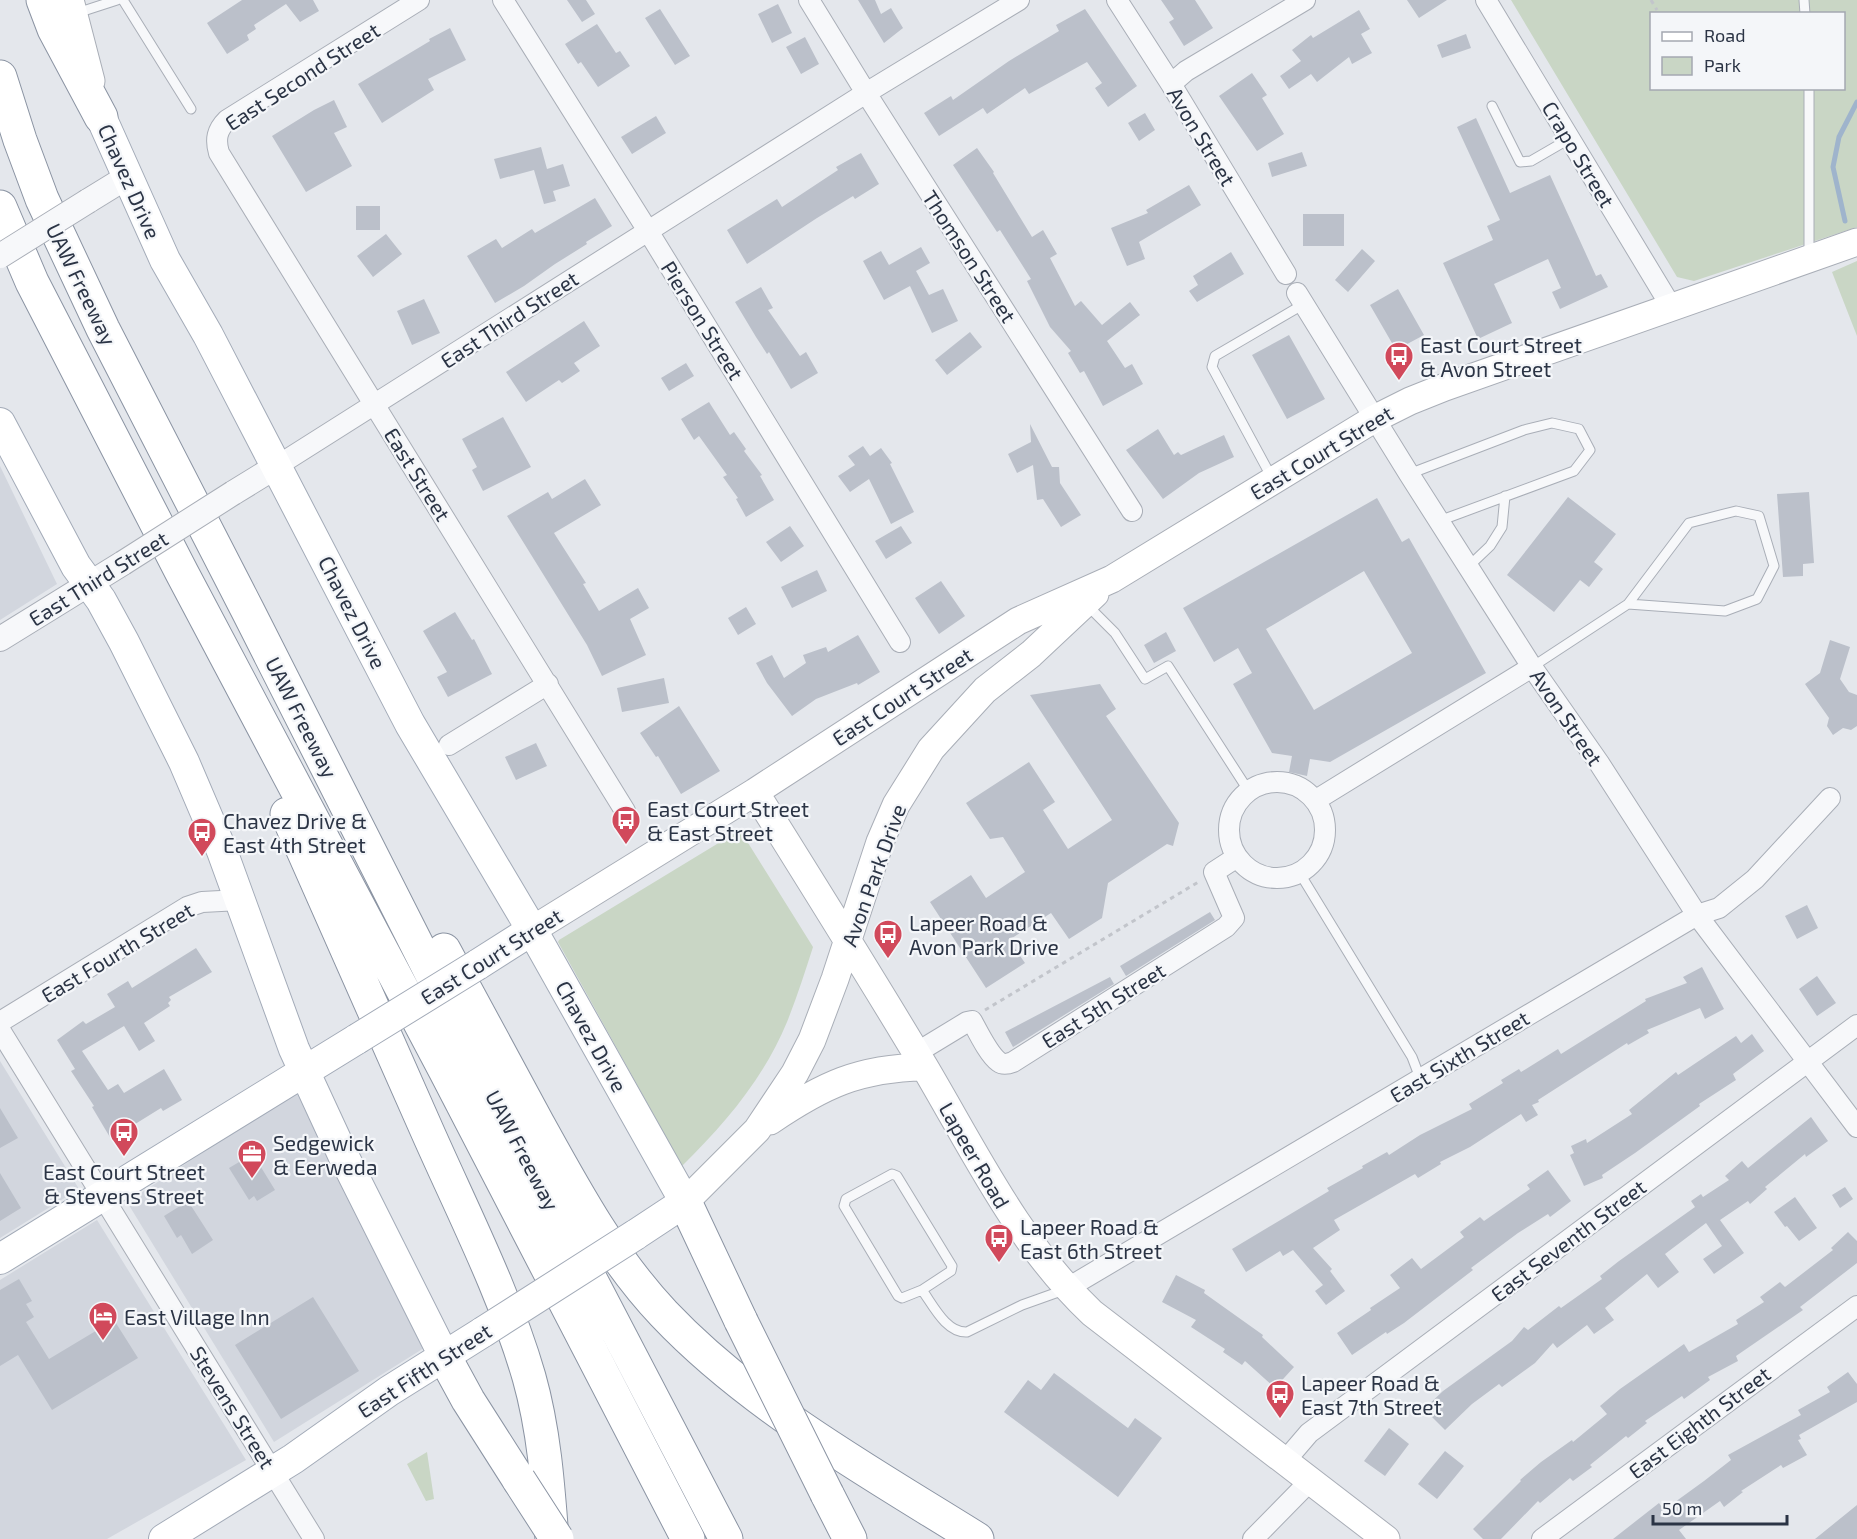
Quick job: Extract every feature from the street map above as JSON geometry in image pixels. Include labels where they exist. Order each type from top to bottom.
[{"type":"highway","points":[[43,0],[59,39],[101,117]]},
{"type":"highway","name":"UAW Freeway","points":[[0,77],[42,199],[78,280],[454,1018],[726,1539]]},
{"type":"highway","name":"UAW Freeway","points":[[0,207],[32,282],[182,573],[445,1070],[688,1539]]},
{"type":"highway","points":[[182,573],[505,1309],[530,1379],[540,1426],[546,1463],[552,1539]]},
{"type":"highway","points":[[248,611],[395,859],[575,1190],[616,1256],[663,1313],[719,1366],[751,1392],[850,1459],[976,1539]]},
{"type":"highway","points":[[685,1202],[741,1321],[850,1539]]},
{"type":"highway","points":[[444,1356],[468,1400],[557,1539]]},
{"type":"highway","points":[[850,1459],[958,1539]]},
{"type":"main road","name":"Chavez Drive","points":[[71,7],[101,117],[165,260],[208,335],[410,724],[532,930],[685,1202]]},
{"type":"main road","name":"East Court Street","points":[[0,1259],[754,792],[995,635],[1018,621],[1112,579],[1374,419],[1445,387],[1857,242]]},
{"type":"main road","points":[[0,423],[76,566],[106,608],[184,762],[211,822],[290,1040],[304,1072],[444,1356]]},
{"type":"main road","name":"Avon Park Drive","points":[[757,1130],[795,1073],[812,1040],[848,941],[880,842],[896,805],[914,775],[931,749],[985,690],[1112,579]]},
{"type":"main road","points":[[995,635],[1015,666]]},
{"type":"main road","name":"Lapeer Road","points":[[754,792],[848,941],[1013,1219],[1041,1259],[1066,1289],[1092,1313],[1386,1539]]},
{"type":"main road","points":[[685,1202],[757,1130],[805,1097],[846,1079],[920,1060]]},
{"type":"main road","name":"East Fifth Street","points":[[165,1539],[273,1472],[380,1396],[685,1202]]},
{"type":"street","name":"East Second Street","points":[[217,134],[227,120],[419,0]]},
{"type":"street","name":"Pierson Street","points":[[503,0],[648,231],[900,642]]},
{"type":"street","name":"Thomson Street","points":[[808,0],[1132,511]]},
{"type":"street","name":"East Third Street","points":[[0,639],[376,405],[866,93],[1019,0]]},
{"type":"street","name":"Avon Street","points":[[1117,0],[1171,84],[1286,274]]},
{"type":"street","points":[[1171,84],[1186,70],[1305,0]]},
{"type":"street","name":"Crapo Street","points":[[1486,0],[1672,308]]},
{"type":"street","name":"East Street","points":[[217,134],[216,143],[219,153],[626,811]]},
{"type":"street","points":[[0,256],[127,177]]},
{"type":"street","name":"Avon Street","points":[[1300,299],[1532,667],[1698,915],[1857,1127]]},
{"type":"street","points":[[1316,800],[1532,667]]},
{"type":"street","points":[[449,745],[548,684]]},
{"type":"street","points":[[1272,781],[1296,784],[1316,800],[1326,824],[1322,849],[1306,869],[1282,878],[1257,874],[1237,857],[1228,834],[1233,809],[1248,790],[1272,781]]},
{"type":"street","name":"East Sixth Street","points":[[1066,1289],[1698,915],[1719,908],[1755,879],[1830,798]]},
{"type":"street","points":[[1214,872],[1237,857]]},
{"type":"street","name":"East 5th Street","points":[[972,1022],[999,1062],[1006,1065],[1013,1062],[1226,927],[1234,918],[1214,872]]},
{"type":"street","name":"East Fourth Street","points":[[0,1022],[187,907],[202,902],[240,900]]},
{"type":"street","points":[[920,1060],[967,1022],[972,1022]]},
{"type":"street","name":"East Seventh Street","points":[[1285,1461],[1309,1433],[1857,1025]]},
{"type":"street","name":"Stevens Street","points":[[0,1030],[314,1539]]},
{"type":"street","name":"East Eighth Street","points":[[1542,1539],[1857,1306]]},
{"type":"street","points":[[1253,1539],[1310,1481]]},
{"type":"lane","points":[[71,7],[117,0]]},
{"type":"lane","points":[[123,0],[191,109]]},
{"type":"lane","points":[[1809,90],[1809,259]]},
{"type":"lane","points":[[1492,106],[1520,162],[1531,161],[1569,139]]},
{"type":"lane","points":[[1273,480],[1212,367],[1215,356],[1300,299]]},
{"type":"lane","points":[[1409,474],[1524,430],[1552,423],[1579,429],[1590,450],[1574,471],[1439,521]]},
{"type":"lane","points":[[1468,567],[1490,546],[1502,527],[1505,496]]},
{"type":"lane","points":[[1532,667],[1628,603],[1689,523],[1736,512],[1759,516],[1774,566],[1757,599],[1725,611],[1628,603]]},
{"type":"lane","points":[[1085,603],[1115,633],[1145,679],[1168,666],[1248,790]]},
{"type":"lane","points":[[1299,872],[1413,1057],[1420,1078]]},
{"type":"lane","points":[[892,1174],[897,1176],[952,1266],[951,1271],[921,1290],[902,1298],[898,1296],[844,1206],[846,1199],[892,1174]]},
{"type":"lane","points":[[921,1290],[951,1328],[968,1332],[1022,1305],[1066,1289]]},
{"type":"path","points":[[1651,0],[1657,10]]},
{"type":"path","points":[[972,1022],[986,1009],[1214,872]]},
{"type":"shaded area","points":[[0,466],[57,584],[0,620]]},
{"type":"shaded area","points":[[0,1061],[79,1189],[0,1238]]},
{"type":"shaded area","points":[[296,1092],[424,1348],[274,1442],[127,1202]]},
{"type":"shaded area","points":[[97,1220],[246,1460],[107,1539],[0,1539],[0,1280]]},
{"type":"green space","points":[[1511,0],[1857,0],[1857,227],[1694,281],[1677,277]]},
{"type":"green space","points":[[1857,261],[1857,336],[1832,272]]},
{"type":"green space","points":[[740,830],[813,947],[787,1022],[767,1062],[728,1117],[682,1166],[558,942]]},
{"type":"green space","points":[[427,1452],[434,1499],[426,1501],[407,1464]]},
{"type":"building","points":[[242,0],[313,0],[319,11],[300,22],[286,4],[254,25],[256,29],[247,35],[249,40],[227,54],[207,23]]},
{"type":"building","points":[[567,0],[586,0],[595,14],[582,22]]},
{"type":"building","points":[[858,0],[875,0],[881,14],[891,8],[903,28],[884,43]]},
{"type":"building","points":[[1161,0],[1195,0],[1213,28],[1184,46],[1169,22],[1174,19]]},
{"type":"building","points":[[1407,0],[1447,0],[1419,18]]},
{"type":"building","points":[[778,4],[792,33],[772,43],[758,14]]},
{"type":"building","points":[[660,9],[690,56],[675,65],[645,18]]},
{"type":"building","points":[[1085,9],[1137,86],[1108,107],[1095,88],[1102,83],[1087,62],[1029,94],[1025,88],[987,114],[983,108],[939,136],[924,113],[951,96],[953,100],[1009,61],[1059,31],[1056,25]]},
{"type":"building","points":[[1359,10],[1370,29],[1361,34],[1372,53],[1352,64],[1349,57],[1317,82],[1311,74],[1289,89],[1280,76],[1301,61],[1292,50],[1311,35],[1313,38]]},
{"type":"building","points":[[597,24],[616,53],[620,51],[630,66],[598,87],[581,62],[578,64],[565,44]]},
{"type":"building","points":[[450,28],[466,60],[428,79],[434,90],[382,123],[358,84]]},
{"type":"building","points":[[1466,34],[1471,48],[1442,58],[1437,45]]},
{"type":"building","points":[[805,37],[819,64],[801,74],[786,47]]},
{"type":"building","points":[[1252,73],[1267,95],[1262,98],[1284,134],[1257,151],[1219,96]]},
{"type":"building","points":[[334,100],[347,127],[334,133],[352,166],[306,192],[272,136]]},
{"type":"building","points":[[1145,113],[1155,130],[1139,141],[1128,123]]},
{"type":"building","points":[[656,116],[666,133],[632,154],[621,137]]},
{"type":"building","points":[[1476,118],[1510,193],[1550,175],[1596,276],[1601,274],[1608,287],[1560,309],[1552,292],[1561,288],[1548,259],[1494,284],[1512,323],[1478,339],[1443,263],[1493,240],[1487,226],[1500,220],[1457,127]]},
{"type":"building","points":[[541,147],[547,169],[563,164],[570,186],[553,191],[556,201],[544,204],[534,170],[500,179],[494,159]]},
{"type":"building","points":[[977,148],[994,172],[1032,237],[1043,230],[1057,254],[1050,258],[1075,306],[1081,301],[1102,325],[1130,302],[1140,315],[1107,341],[1125,368],[1132,364],[1143,384],[1103,406],[1084,371],[1080,373],[1068,353],[1071,351],[1050,327],[1027,281],[1031,279],[1000,230],[997,232],[953,165]]},
{"type":"building","points":[[1302,152],[1307,166],[1272,177],[1268,163]]},
{"type":"building","points":[[861,153],[879,184],[855,199],[853,196],[747,264],[727,230],[777,199],[782,207],[838,170],[836,167]]},
{"type":"building","points":[[1189,185],[1201,205],[1139,242],[1145,259],[1127,266],[1111,228],[1148,213],[1146,210]]},
{"type":"building","points":[[595,198],[612,226],[495,303],[467,256],[496,239],[502,248],[532,229],[535,233]]},
{"type":"building","points":[[356,206],[380,206],[380,230],[356,230]]},
{"type":"building","points":[[1303,214],[1344,214],[1344,246],[1303,246]]},
{"type":"building","points":[[386,234],[402,254],[373,277],[357,256]]},
{"type":"building","points":[[921,247],[930,263],[916,271],[929,295],[943,289],[958,321],[932,333],[910,286],[884,300],[863,261],[881,251],[889,265]]},
{"type":"building","points":[[1362,249],[1375,261],[1348,292],[1335,280]]},
{"type":"building","points":[[1231,252],[1244,274],[1197,302],[1189,291],[1198,285],[1193,276]]},
{"type":"building","points":[[761,287],[773,308],[768,310],[800,356],[806,352],[818,373],[791,389],[735,302]]},
{"type":"building","points":[[1398,289],[1424,335],[1396,350],[1370,305]]},
{"type":"building","points":[[424,299],[440,333],[412,345],[397,311]]},
{"type":"building","points":[[584,321],[600,346],[574,363],[580,371],[562,383],[559,380],[526,402],[506,372]]},
{"type":"building","points":[[970,332],[982,347],[947,375],[935,360]]},
{"type":"building","points":[[1289,335],[1325,399],[1287,419],[1252,355]]},
{"type":"building","points":[[686,363],[694,376],[669,391],[661,378]]},
{"type":"building","points":[[709,402],[730,435],[734,432],[746,449],[744,451],[762,475],[760,476],[774,500],[746,517],[736,499],[738,498],[723,477],[727,475],[699,436],[694,440],[681,419]]},
{"type":"building","points":[[503,417],[531,467],[483,491],[472,470],[477,467],[462,439]]},
{"type":"building","points":[[1030,424],[1052,467],[1059,467],[1060,483],[1081,515],[1061,527],[1043,499],[1037,500],[1033,465],[1017,473],[1008,454],[1031,442]]},
{"type":"building","points":[[1158,429],[1174,455],[1178,452],[1181,455],[1224,435],[1234,457],[1199,473],[1163,499],[1126,450]]},
{"type":"building","points":[[863,446],[870,456],[881,448],[892,463],[890,464],[914,512],[891,524],[869,479],[850,492],[838,476],[855,465],[848,456]]},
{"type":"building","points":[[585,479],[601,505],[554,533],[586,583],[583,584],[599,611],[638,588],[649,608],[630,619],[646,655],[602,676],[587,645],[507,516],[548,492],[552,499]]},
{"type":"building","points":[[1809,492],[1814,563],[1803,564],[1803,576],[1783,577],[1777,494]]},
{"type":"building","points":[[1568,497],[1616,534],[1594,562],[1603,569],[1589,587],[1580,580],[1554,612],[1507,575]]},
{"type":"building","points":[[1377,498],[1402,542],[1409,538],[1486,673],[1330,762],[1310,759],[1307,776],[1289,772],[1292,756],[1272,753],[1233,684],[1252,673],[1238,648],[1214,662],[1183,608]],"holes":[[[1364,571],[1412,653],[1314,710],[1266,629]]]},
{"type":"building","points":[[790,526],[804,546],[781,562],[766,542]]},
{"type":"building","points":[[901,526],[912,543],[886,559],[875,541]]},
{"type":"building","points":[[817,570],[827,591],[792,608],[781,587]]},
{"type":"building","points":[[941,581],[965,616],[939,634],[915,598]]},
{"type":"building","points":[[746,607],[756,624],[738,635],[728,618]]},
{"type":"building","points":[[455,612],[472,640],[474,639],[492,674],[448,697],[437,677],[447,672],[423,631]]},
{"type":"building","points":[[1166,632],[1176,651],[1154,663],[1144,645]]},
{"type":"building","points":[[858,635],[880,672],[858,685],[857,683],[816,699],[792,716],[767,683],[756,663],[772,655],[784,678],[806,663],[803,655],[826,647],[828,652]]},
{"type":"building","points":[[1830,640],[1850,647],[1840,679],[1849,692],[1857,695],[1857,726],[1851,730],[1843,728],[1833,735],[1827,726],[1829,718],[1805,684],[1820,673]]},
{"type":"building","points":[[664,678],[669,703],[622,712],[617,688]]},
{"type":"building","points":[[1100,684],[1116,709],[1106,716],[1179,823],[1173,846],[1167,844],[1108,883],[1102,918],[1069,939],[1051,913],[1009,940],[1025,963],[986,988],[930,902],[971,875],[986,898],[1025,872],[1003,837],[990,839],[966,803],[1029,762],[1055,802],[1043,810],[1068,849],[1112,820],[1030,695]]},
{"type":"building","points":[[679,706],[720,771],[681,794],[658,756],[656,757],[640,733]]},
{"type":"building","points":[[536,743],[547,766],[516,780],[505,757]]},
{"type":"building","points":[[1807,905],[1818,928],[1797,939],[1785,916]]},
{"type":"building","points":[[1210,912],[1215,920],[1126,976],[1120,966]]},
{"type":"building","points":[[196,948],[212,972],[169,997],[170,1006],[144,1023],[155,1041],[139,1051],[124,1026],[82,1051],[108,1090],[118,1084],[124,1093],[164,1069],[182,1100],[163,1111],[161,1108],[111,1139],[92,1107],[94,1106],[71,1071],[75,1069],[57,1040],[83,1021],[86,1024],[115,1007],[107,994],[128,981],[132,988]]},
{"type":"building","points":[[1702,967],[1724,1009],[1705,1019],[1700,1008],[1647,1030],[1649,1033],[1628,1045],[1627,1043],[1538,1100],[1539,1102],[1532,1105],[1538,1115],[1526,1122],[1521,1114],[1470,1147],[1440,1162],[1441,1164],[1418,1178],[1415,1174],[1334,1220],[1340,1230],[1313,1248],[1332,1269],[1330,1271],[1345,1291],[1326,1305],[1315,1291],[1323,1285],[1293,1250],[1283,1256],[1280,1251],[1246,1272],[1232,1249],[1329,1191],[1327,1188],[1363,1168],[1362,1166],[1387,1152],[1389,1155],[1420,1135],[1472,1109],[1469,1104],[1503,1083],[1501,1080],[1519,1069],[1521,1072],[1558,1049],[1561,1054],[1646,1001],[1645,999],[1687,983],[1683,977]]},
{"type":"building","points":[[1817,976],[1836,1003],[1817,1016],[1799,989]]},
{"type":"building","points":[[1110,977],[1114,984],[1013,1047],[1005,1032]]},
{"type":"building","points":[[1752,1034],[1764,1051],[1733,1074],[1736,1080],[1699,1104],[1700,1106],[1602,1175],[1603,1178],[1584,1186],[1570,1155],[1574,1153],[1571,1146],[1586,1139],[1587,1143],[1632,1114],[1629,1110],[1676,1072],[1678,1075],[1736,1036],[1741,1043]]},
{"type":"building","points":[[0,1108],[18,1138],[0,1148]]},
{"type":"building","points":[[1811,1117],[1828,1141],[1806,1157],[1805,1154],[1765,1187],[1767,1189],[1750,1204],[1748,1201],[1720,1220],[1744,1253],[1714,1274],[1703,1259],[1722,1246],[1706,1223],[1665,1254],[1679,1272],[1658,1288],[1647,1274],[1605,1308],[1614,1320],[1594,1334],[1587,1325],[1557,1348],[1553,1343],[1535,1363],[1502,1387],[1499,1384],[1472,1404],[1445,1430],[1424,1409],[1443,1391],[1512,1341],[1524,1327],[1528,1330],[1559,1306],[1561,1308],[1602,1279],[1600,1276],[1619,1261],[1695,1207],[1691,1201],[1701,1194],[1703,1197],[1729,1180],[1725,1176],[1742,1161],[1748,1168]]},
{"type":"building","name":"Sedgewick & Eerweda","points":[[251,1155],[254,1160],[256,1159],[275,1190],[257,1201],[254,1196],[249,1200],[229,1168]]},
{"type":"building","points":[[1548,1170],[1571,1201],[1550,1217],[1548,1214],[1518,1233],[1404,1323],[1352,1355],[1337,1333],[1400,1288],[1390,1275],[1412,1258],[1421,1269],[1464,1237],[1460,1232],[1480,1217],[1484,1221],[1530,1189],[1527,1185]]},
{"type":"building","points":[[0,1173],[21,1208],[0,1221]]},
{"type":"building","points":[[1845,1187],[1853,1199],[1840,1208],[1832,1195]]},
{"type":"building","points":[[1795,1197],[1817,1228],[1799,1241],[1774,1212]]},
{"type":"building","points":[[188,1201],[213,1240],[192,1254],[181,1235],[177,1238],[164,1216]]},
{"type":"building","points":[[1848,1232],[1857,1241],[1857,1263],[1800,1307],[1803,1310],[1736,1356],[1738,1361],[1708,1377],[1710,1380],[1684,1399],[1682,1396],[1645,1421],[1647,1423],[1628,1438],[1626,1436],[1573,1481],[1570,1478],[1540,1503],[1538,1501],[1501,1539],[1483,1539],[1473,1529],[1520,1480],[1607,1414],[1600,1406],[1620,1389],[1684,1344],[1689,1352],[1738,1324],[1736,1320],[1764,1302],[1760,1297],[1780,1282],[1785,1287],[1833,1250],[1831,1248]]},
{"type":"building","points":[[1176,1275],[1205,1290],[1204,1293],[1263,1335],[1262,1337],[1294,1367],[1275,1388],[1245,1361],[1242,1365],[1223,1352],[1225,1349],[1191,1327],[1196,1320],[1162,1302]]},
{"type":"building","name":"East Village Inn","points":[[19,1279],[32,1301],[26,1304],[34,1317],[26,1322],[49,1359],[114,1320],[138,1358],[52,1410],[18,1355],[0,1366],[0,1290]]},
{"type":"building","points":[[313,1297],[359,1371],[281,1419],[235,1345]]},
{"type":"building","points":[[1848,1372],[1857,1384],[1857,1402],[1799,1435],[1801,1439],[1798,1440],[1807,1455],[1783,1468],[1781,1465],[1741,1491],[1743,1492],[1724,1507],[1720,1501],[1679,1530],[1686,1539],[1613,1539],[1659,1503],[1664,1510],[1704,1481],[1731,1460],[1728,1455],[1801,1415],[1798,1410],[1830,1392],[1827,1387]]},
{"type":"building","points":[[1054,1373],[1128,1428],[1135,1418],[1162,1438],[1118,1497],[1004,1412],[1028,1380],[1041,1390]]},
{"type":"building","points":[[1389,1428],[1409,1444],[1385,1476],[1364,1461]]},
{"type":"building","points":[[1445,1451],[1464,1466],[1437,1499],[1418,1484]]},
{"type":"building","points":[[1857,1505],[1857,1539],[1815,1539]]},
{"type":"waterway","points":[[1845,221],[1833,167],[1839,137],[1857,102]]},
{"type":"place","name":"East Court Street & Avon Street","points":[[1399,382]]},
{"type":"place","name":"East Court Street & East Street","points":[[626,846]]},
{"type":"place","name":"Chavez Drive & East 4th Street","points":[[202,858]]},
{"type":"place","name":"Lapeer Road & Avon Park Drive","points":[[888,960]]},
{"type":"place","name":"East Court Street & Stevens Street","points":[[124,1158]]},
{"type":"place","name":"Sedgewick & Eerweda","points":[[252,1180]]},
{"type":"place","name":"Lapeer Road & East 6th Street","points":[[999,1264]]},
{"type":"place","name":"East Village Inn","points":[[103,1342]]},
{"type":"place","name":"Lapeer Road & East 7th Street","points":[[1280,1420]]}]
